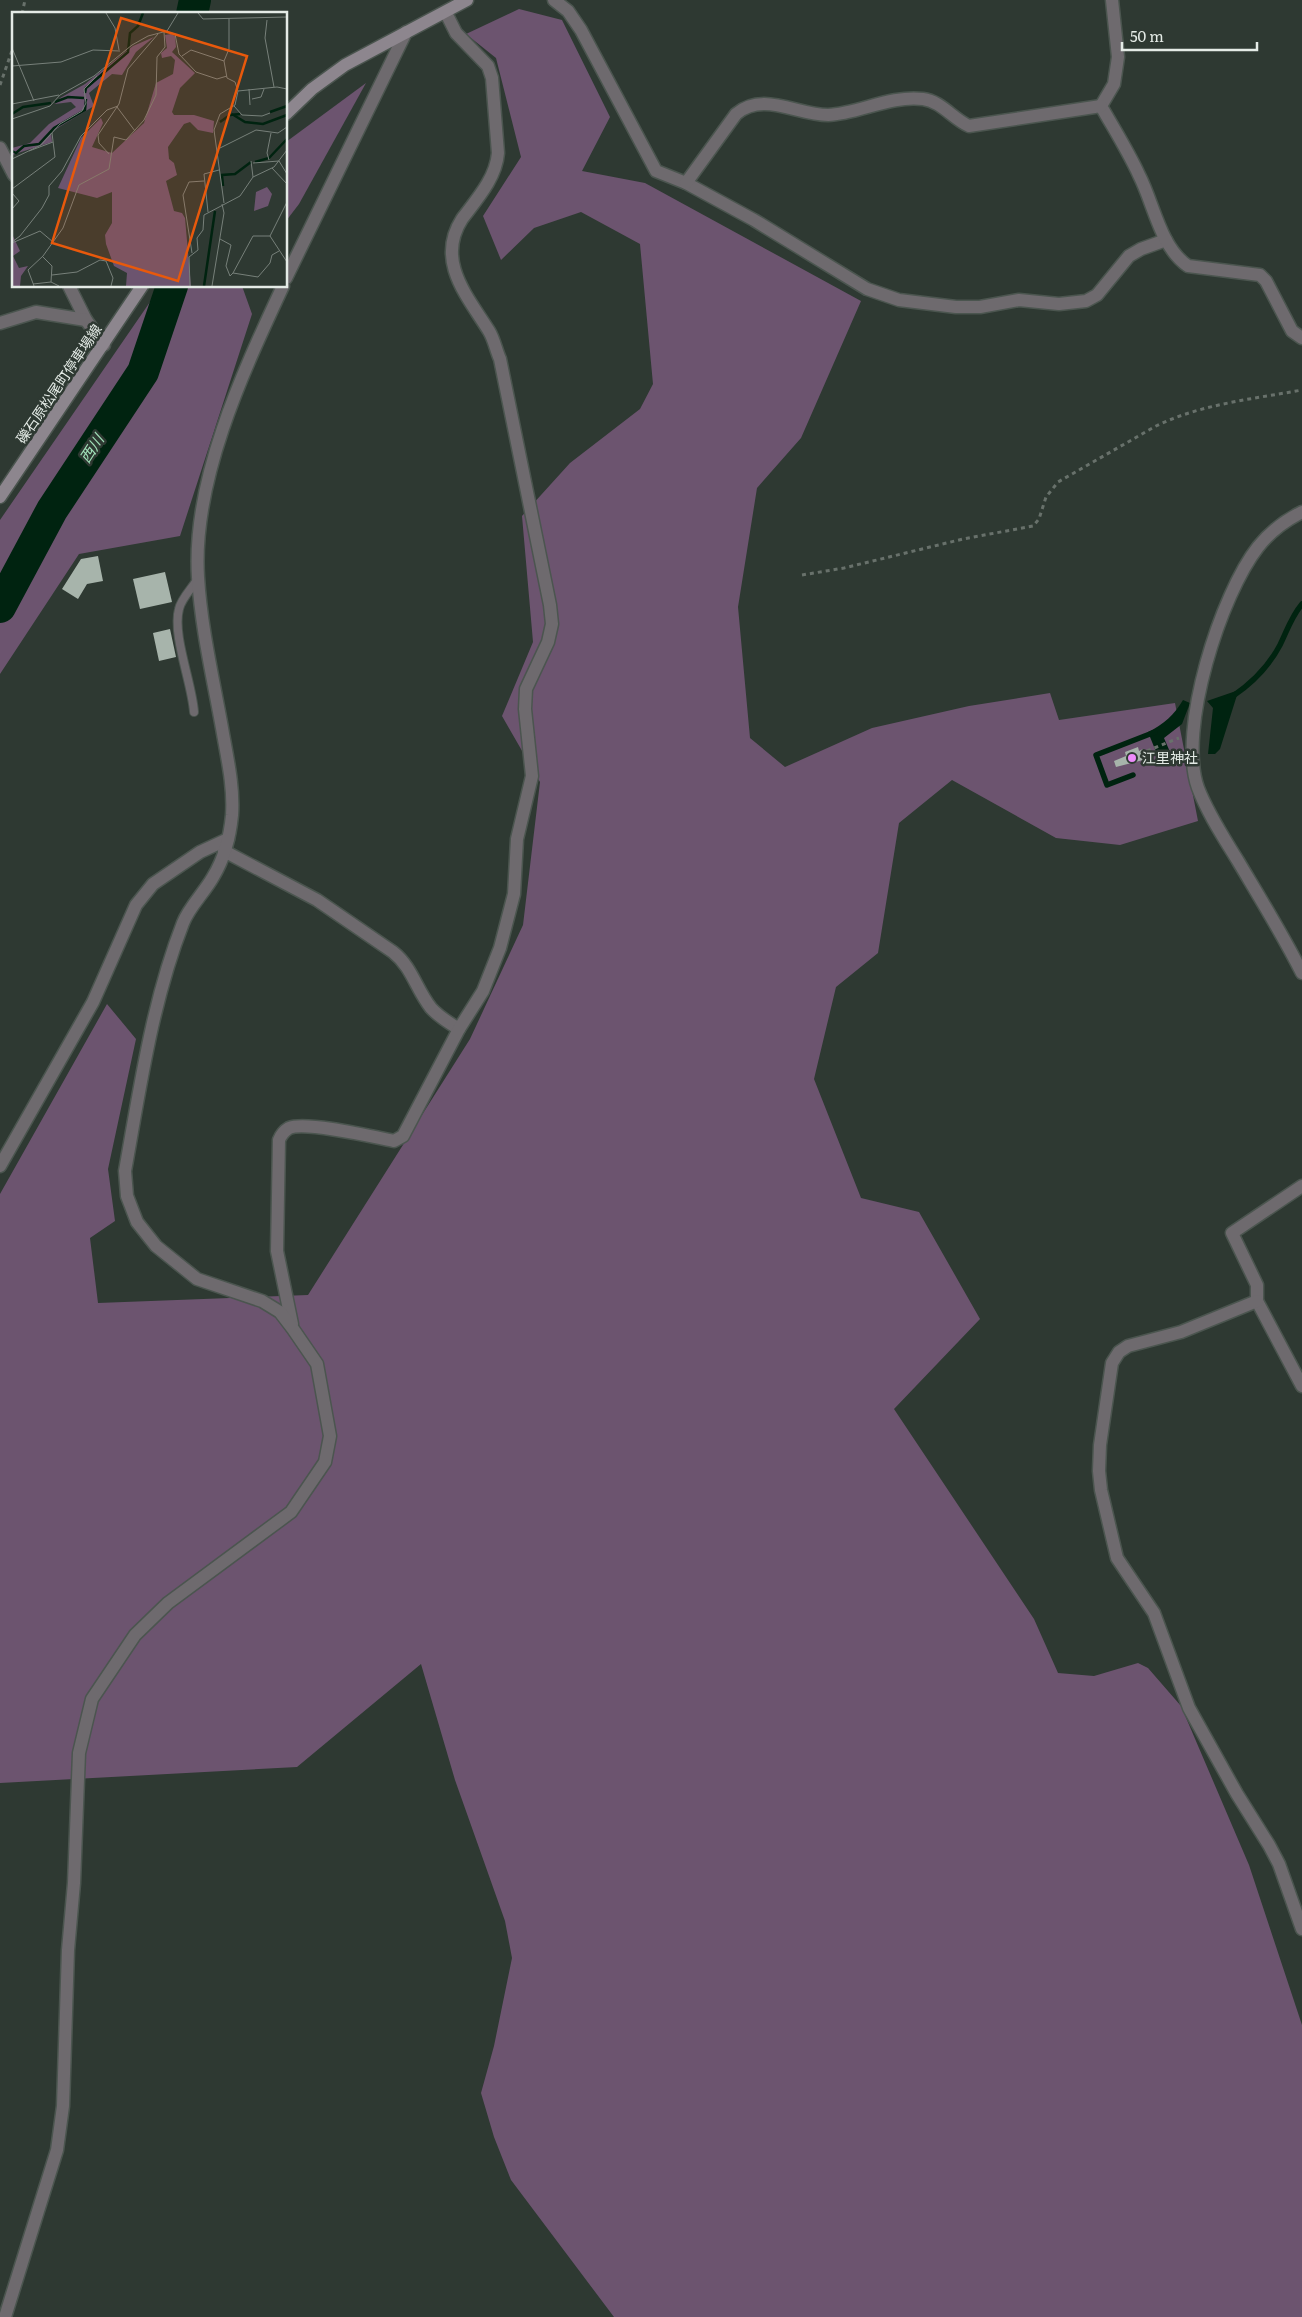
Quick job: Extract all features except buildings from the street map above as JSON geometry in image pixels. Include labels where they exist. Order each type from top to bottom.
[{"type":"main road","points":[[288,112],[312,89],[345,65],[467,0]]},
{"type":"main road","name":"礫石原松尾町停車場線","points":[[0,497],[141,288]]},
{"type":"street","points":[[554,0],[568,11],[581,30],[656,170],[686,183],[754,220],[867,289],[899,300],[956,307],[980,307],[1019,300],[1059,304],[1086,301],[1097,295],[1129,256],[1141,249],[1166,240]]},
{"type":"street","points":[[1101,106],[1114,84],[1118,57],[1112,0]]},
{"type":"street","points":[[293,1329],[277,1252],[279,1140],[282,1133],[296,1126],[338,1129],[394,1141],[399,1140],[403,1136],[459,1029],[483,990],[500,948],[514,894],[517,838],[532,776],[525,709],[526,688],[548,642],[552,624],[548,595],[500,359],[490,332],[462,291],[453,262],[453,246],[457,228],[492,176],[498,153],[492,78],[488,66],[456,33],[446,12]]},
{"type":"street","points":[[288,274],[406,32]]},
{"type":"street","points":[[686,183],[736,114],[743,108],[755,104],[766,104],[827,115],[874,104],[925,99],[935,103],[969,126],[1101,106]]},
{"type":"street","points":[[1101,106],[1140,176],[1166,240],[1179,260],[1188,266],[1260,275],[1266,281],[1292,332],[1302,338]]},
{"type":"street","points":[[0,148],[12,171]]},
{"type":"street","points":[[71,288],[86,320],[104,345]]},
{"type":"street","points":[[5,2317],[4,2302],[57,2150],[64,2106],[68,1950],[74,1882],[79,1753],[92,1699],[136,1635],[168,1603],[291,1512],[325,1462],[330,1436],[317,1364],[280,1312],[262,1301],[197,1279],[156,1246],[137,1222],[127,1196],[124,1171],[156,1007],[184,921],[215,875],[226,845],[232,814],[231,776],[198,578],[198,545],[201,517],[215,458],[244,370],[282,288]]},
{"type":"street","points":[[0,324],[36,312],[86,320]]},
{"type":"street","points":[[1302,512],[1286,520],[1258,547],[1242,574],[1219,623],[1199,693],[1192,743],[1194,772],[1198,788],[1219,830],[1298,952],[1302,973]]},
{"type":"street","points":[[0,1166],[93,1002],[136,905],[152,884],[200,852],[226,845],[317,900],[403,960],[431,1008],[443,1020],[459,1029]]},
{"type":"street","points":[[1302,1186],[1232,1233],[1257,1285],[1257,1301],[1302,1386]]},
{"type":"street","points":[[1257,1301],[1181,1332],[1128,1346],[1119,1352],[1112,1363],[1100,1445],[1100,1490],[1118,1558],[1154,1613],[1189,1708],[1279,1864],[1302,1928]]},
{"type":"lane","points":[[194,712],[193,696],[178,631],[177,617],[179,607],[198,578]]},
{"type":"path","points":[[0,85],[12,51]]},
{"type":"path","points":[[802,575],[844,568],[963,539],[1032,526],[1038,519],[1046,497],[1058,482],[1156,426],[1172,418],[1205,408],[1302,390]]},
{"type":"path","points":[[1147,751],[1167,743]]},
{"type":"shaded area","points":[[519,9],[562,20],[610,117],[582,171],[645,183],[861,301],[801,438],[757,488],[738,607],[750,738],[785,767],[872,728],[969,706],[1050,693],[1059,720],[1175,703],[1198,821],[1120,845],[1056,838],[952,780],[899,823],[878,953],[836,987],[814,1079],[861,1198],[919,1212],[980,1319],[894,1409],[1034,1619],[1058,1673],[1094,1676],[1138,1663],[1148,1668],[1181,1706],[1249,1865],[1302,2025],[1302,2317],[614,2317],[511,2180],[494,2137],[481,2093],[494,2046],[512,1958],[505,1921],[455,1780],[421,1664],[297,1767],[0,1783],[0,1194],[107,1004],[136,1039],[108,1169],[115,1221],[90,1238],[98,1303],[308,1295],[470,1039],[523,925],[540,782],[502,716],[533,642],[522,516],[570,463],[640,409],[653,384],[640,244],[581,212],[534,228],[501,260],[483,216],[521,157],[496,58],[466,34]]},
{"type":"shaded area","points":[[366,83],[299,204],[288,218],[288,141]]},
{"type":"shaded area","points":[[160,288],[243,288],[252,314],[180,536],[79,554],[0,674],[0,520]]},
{"type":"shaded area","points":[[1236,691],[1238,692],[1220,749],[1215,754],[1208,754],[1213,708],[1207,701]]},
{"type":"shaded area","points":[[1183,700],[1190,703],[1182,724],[1164,738],[1173,759],[1161,764],[1148,732],[1168,719]]},
{"type":"waterway","name":"西川","points":[[192,12],[195,0]]},
{"type":"waterway","name":"西川","points":[[0,607],[52,510],[143,372],[171,288]]},
{"type":"waterway","points":[[1233,696],[1247,686],[1271,660],[1302,604]]},
{"type":"waterway","points":[[1133,775],[1107,785],[1096,755],[1155,732]]},
{"type":"place","name":"江里神社","points":[[1132,758]]}]
